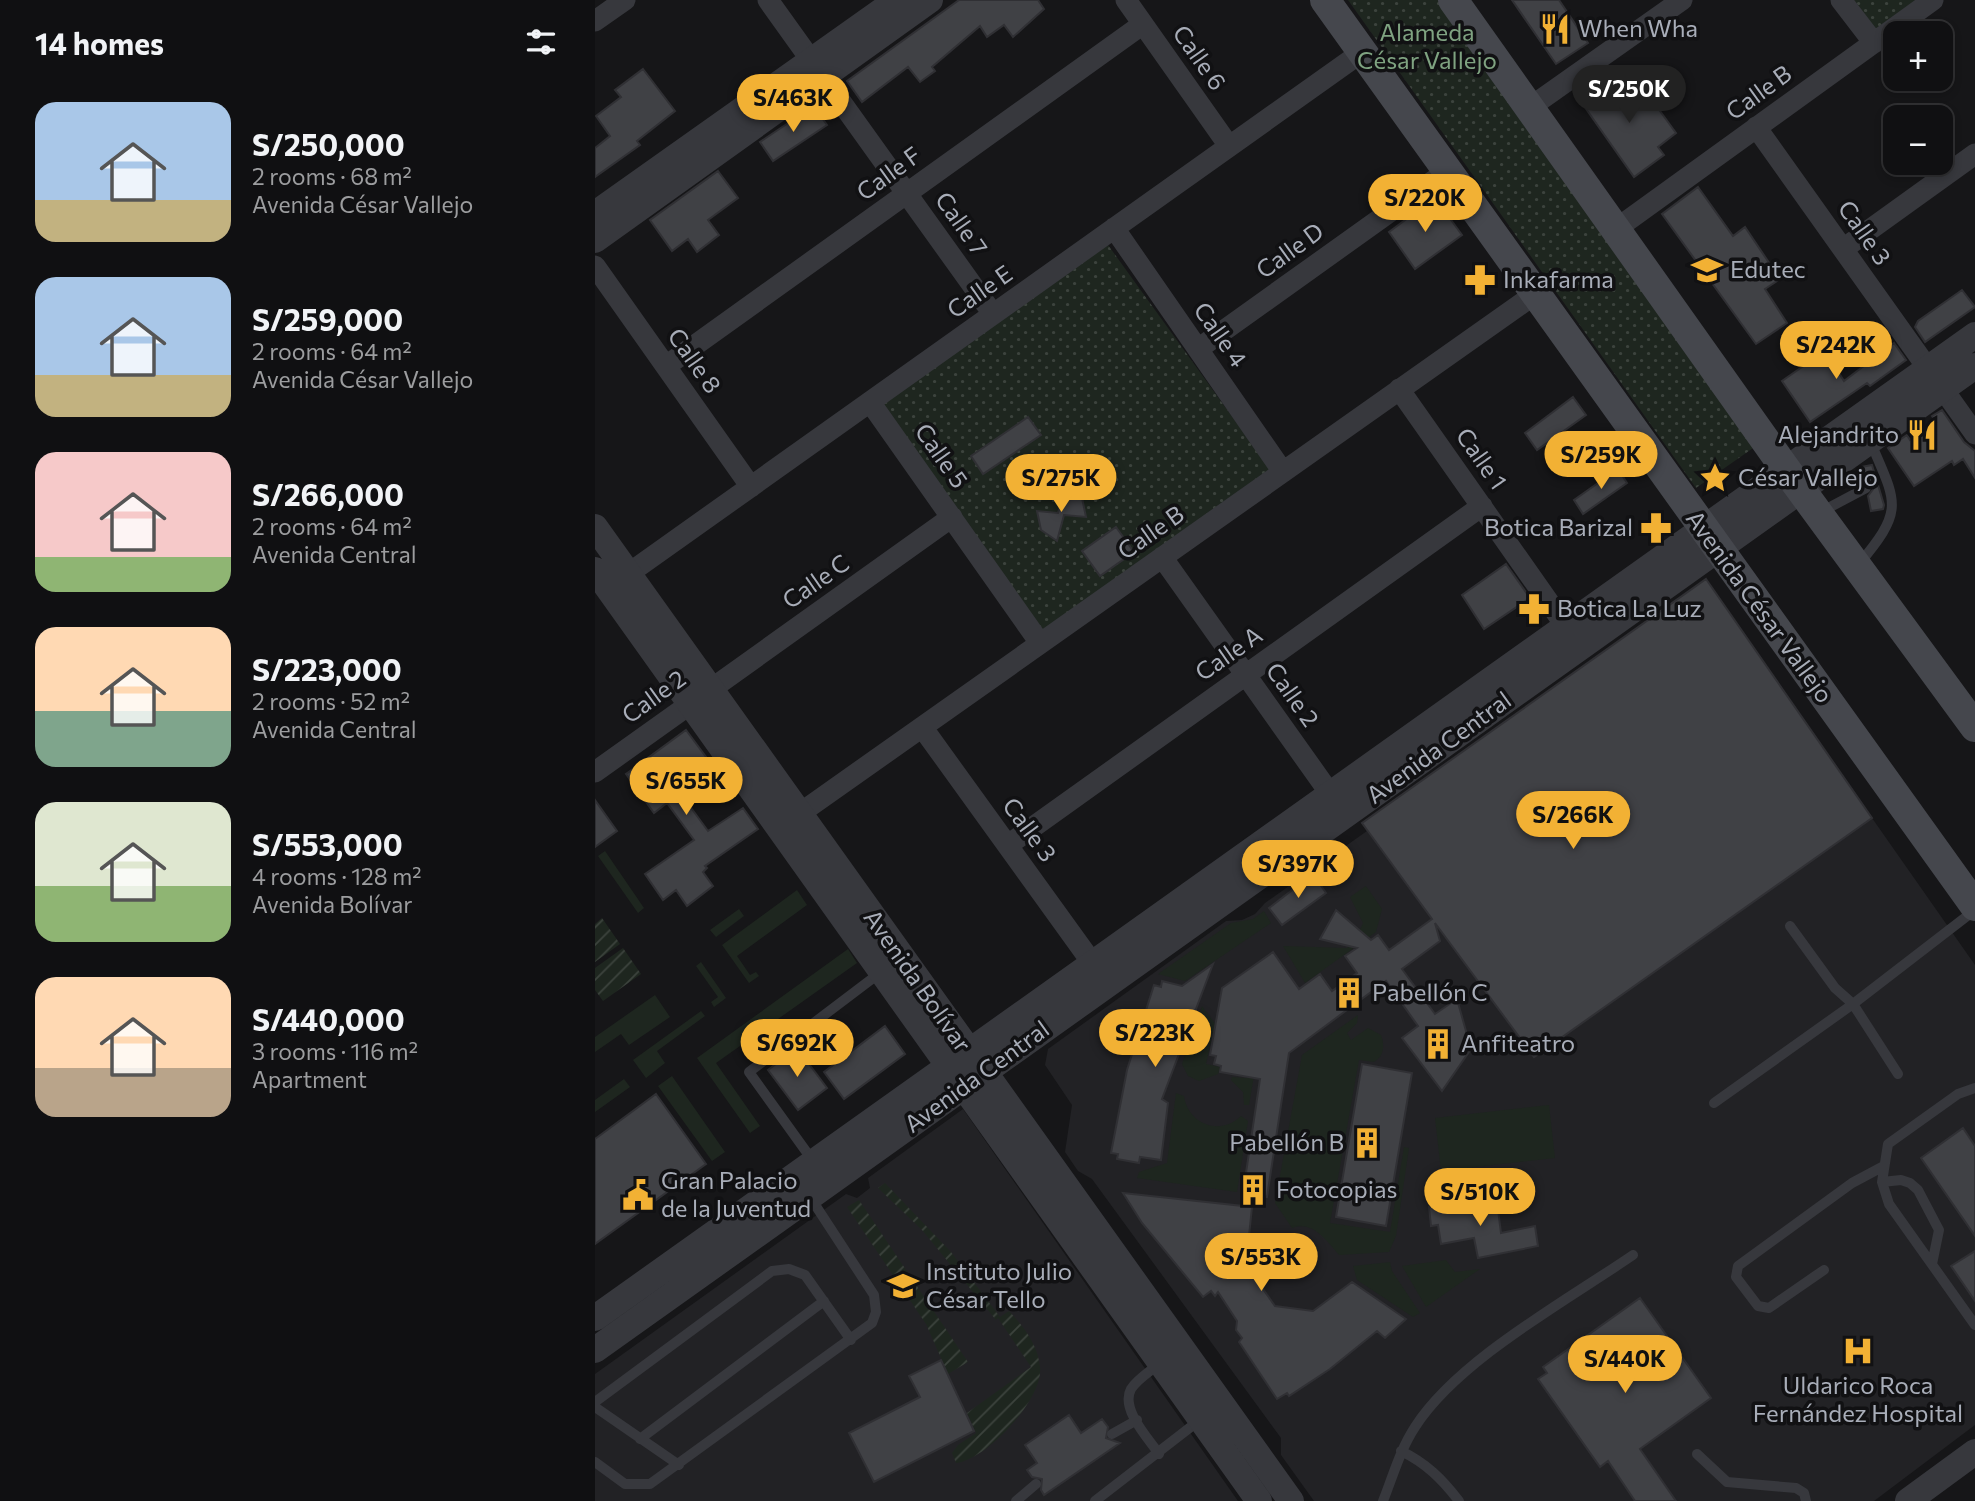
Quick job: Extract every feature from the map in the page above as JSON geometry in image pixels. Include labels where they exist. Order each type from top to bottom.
[{"type":"main road","name":"Avenida César Vallejo","points":[[1325,0],[1975,908]]},
{"type":"main road","points":[[1453,0],[1803,492],[1974,723]]},
{"type":"street","points":[[595,21],[625,0]]},
{"type":"street","points":[[768,0],[819,68]]},
{"type":"street","points":[[595,240],[819,68],[897,0]]},
{"type":"street","points":[[595,214],[819,68],[930,0]]},
{"type":"street","name":"Calle 6","points":[[1126,0],[1229,146]]},
{"type":"street","points":[[1841,0],[1874,43]]},
{"type":"street","name":"Calle B","points":[[1616,229],[1933,0]]},
{"type":"street","points":[[1529,108],[1673,3]]},
{"type":"street","name":"Calle F","points":[[666,366],[1143,24]]},
{"type":"street","name":"Calle E","points":[[628,574],[1362,52]]},
{"type":"street","name":"Calle 7","points":[[819,68],[993,314]]},
{"type":"street","name":"Calle 3","points":[[1756,127],[1936,380]]},
{"type":"street","points":[[1843,249],[1975,154]]},
{"type":"street","name":"Calle D","points":[[1198,349],[1447,171]]},
{"type":"street","name":"Calle 4","points":[[1114,228],[1283,472]]},
{"type":"street","name":"Calle 8","points":[[595,266],[751,487]]},
{"type":"street","name":"Calle B","points":[[799,814],[1535,294]]},
{"type":"street","name":"Avenida Central","points":[[595,1318],[957,1058],[1567,628],[1711,540],[1803,492],[1870,441],[1936,380],[1975,335]]},
{"type":"street","name":"Avenida Central","points":[[1803,492],[1936,380],[1975,366]]},
{"type":"street","points":[[1936,380],[1975,434]]},
{"type":"street","name":"Calle 1","points":[[1399,389],[1567,628]]},
{"type":"street","name":"Calle 5","points":[[870,402],[1040,643]]},
{"type":"street","name":"Calle A","points":[[1008,845],[1482,506]]},
{"type":"street","name":"Calle C","points":[[699,697],[952,517]]},
{"type":"street","name":"Avenida Bolívar","points":[[595,527],[628,574],[699,697],[881,972],[957,1058],[1092,1246],[1290,1501]]},
{"type":"street","name":"Avenida Central","points":[[595,1350],[974,1080],[1711,540]]},
{"type":"street","name":"Calle 2","points":[[1162,557],[1331,795]]},
{"type":"street","name":"Avenida Bolívar","points":[[595,570],[799,814],[957,1058]]},
{"type":"street","name":"Calle 2","points":[[595,772],[699,697]]},
{"type":"street","name":"Calle 3","points":[[922,727],[1093,964]]},
{"type":"street","name":"Avenida Bolívar","points":[[1092,1246],[1160,1363],[1259,1501]]},
{"type":"street","points":[[1908,1501],[1975,1452]]},
{"type":"lane","points":[[1857,566],[1886,532],[1892,501],[1870,441]]},
{"type":"lane","points":[[1803,492],[1866,488]]},
{"type":"lane","points":[[1714,1103],[1853,1004],[1975,908]]},
{"type":"lane","points":[[1790,926],[1835,988],[1853,1004],[1898,1074]]},
{"type":"lane","points":[[813,1161],[749,1072],[881,972]]},
{"type":"lane","points":[[1975,1088],[1958,1094],[1888,1144],[1882,1167],[1882,1182],[1889,1204],[1975,1325]]},
{"type":"lane","points":[[1824,1270],[1769,1308],[1758,1306],[1736,1277],[1738,1266],[1852,1184],[1882,1167]]},
{"type":"lane","points":[[1882,1182],[1901,1180],[1918,1190],[1939,1230],[1932,1264]]},
{"type":"lane","points":[[595,1462],[619,1481],[635,1486],[650,1484],[851,1340],[875,1319],[874,1295],[810,1197]]},
{"type":"lane","points":[[1383,1501],[1401,1451],[1415,1427],[1449,1385],[1482,1358],[1633,1255]]},
{"type":"lane","points":[[679,1465],[595,1405],[772,1271],[789,1269],[806,1275],[851,1340]]},
{"type":"lane","points":[[640,1439],[824,1301]]},
{"type":"lane","points":[[1159,1454],[1136,1420],[1130,1406],[1132,1388],[1160,1363]]},
{"type":"lane","points":[[1095,1501],[1201,1419]]},
{"type":"lane","points":[[1112,1434],[1136,1420]]},
{"type":"lane","points":[[1401,1451],[1422,1461],[1444,1481],[1459,1501]]},
{"type":"lane","points":[[1697,1454],[1727,1482],[1796,1488],[1804,1493],[1806,1501]]},
{"type":"lane","points":[[1016,1501],[1036,1484]]},
{"type":"shaded area","points":[[1872,818],[1975,965],[1975,1425],[1874,1501],[1314,1501],[1281,1455],[1281,1438],[1092,1179],[1078,1171],[1065,1152],[1072,1105],[1045,1065],[1048,1049],[1226,921],[1242,920],[1255,914],[1265,903],[1367,831],[1534,1057]]},
{"type":"shaded area","name":"Instituto Julio César Tello","points":[[963,1109],[1238,1501],[595,1501],[595,1374],[846,1194],[857,1198],[870,1188],[868,1178]]},
{"type":"green space","name":"Alameda César Vallejo","points":[[1348,0],[1439,0],[1756,446],[1696,488]]},
{"type":"green space","points":[[1854,0],[1924,0],[1896,21],[1883,21],[1883,30],[1878,34]]},
{"type":"green space","points":[[1108,245],[1270,469],[1043,631],[882,404]]},
{"type":"green space","points":[[605,851],[644,908],[638,913],[598,856]]},
{"type":"green space","points":[[1366,886],[1382,909],[1376,932],[1305,983],[1283,946],[1347,948],[1355,941],[1363,923],[1350,897]]},
{"type":"green space","points":[[797,890],[807,905],[737,956],[750,975],[756,972],[759,976],[749,983],[722,945]]},
{"type":"green space","points":[[739,909],[744,916],[716,937],[710,930]]},
{"type":"green space","points":[[1264,911],[1271,923],[1185,981],[1158,974],[1231,923],[1253,919]]},
{"type":"green space","points":[[602,918],[620,944],[595,962],[595,924]]},
{"type":"green space","points":[[623,948],[641,974],[603,1001],[595,990],[595,968]]},
{"type":"green space","points":[[848,949],[857,963],[716,1063],[760,1126],[750,1133],[697,1058]]},
{"type":"green space","points":[[701,962],[726,998],[714,1007],[711,1002],[718,997],[696,966]]},
{"type":"green space","points":[[655,995],[670,1017],[629,1045],[621,1034],[595,1052],[595,1037]]},
{"type":"green space","points":[[1202,1006],[1222,1033],[1213,1032],[1206,1064],[1220,1067],[1218,1074],[1199,1081],[1188,1076],[1182,1064]]},
{"type":"green space","points":[[701,1011],[705,1016],[657,1051],[665,1063],[646,1078],[633,1060]]},
{"type":"green space","points":[[1358,1015],[1357,1023],[1347,1033],[1351,1040],[1368,1028],[1381,1035],[1383,1050],[1374,1062],[1359,1060],[1330,1223],[1390,1232],[1404,1147],[1409,1148],[1396,1236],[1389,1252],[1339,1255],[1313,1229],[1300,1226],[1292,1228],[1275,1203],[1302,1055]]},
{"type":"green space","points":[[1261,1034],[1249,1105],[1244,1105],[1243,1092],[1231,1080],[1232,1077],[1247,1078],[1255,1035]]},
{"type":"green space","points":[[672,1076],[725,1152],[712,1161],[658,1086]]},
{"type":"green space","points":[[624,1079],[630,1087],[595,1112],[595,1100]]},
{"type":"green space","points":[[1176,1093],[1184,1096],[1192,1114],[1206,1124],[1224,1125],[1241,1116],[1248,1121],[1237,1192],[1137,1178],[1139,1172],[1167,1163]]},
{"type":"green space","points":[[1549,1105],[1555,1158],[1441,1171],[1435,1118]]},
{"type":"green space","points":[[885,1183],[951,1252],[1000,1317],[1009,1311],[1015,1317],[1029,1337],[1039,1359],[1039,1380],[1033,1395],[1011,1426],[983,1451],[956,1463],[952,1453],[958,1445],[976,1433],[967,1413],[1031,1367],[998,1318],[996,1320],[922,1230],[878,1188]]},
{"type":"green space","points":[[859,1200],[968,1362],[948,1374],[926,1324],[847,1207]]},
{"type":"green space","points":[[1304,1249],[1312,1252],[1315,1260],[1312,1268],[1304,1271],[1296,1268],[1293,1260],[1296,1252]]},
{"type":"green space","points":[[1446,1260],[1455,1272],[1480,1269],[1426,1307],[1402,1266]]},
{"type":"green space","points":[[1390,1262],[1392,1271],[1420,1313],[1413,1317],[1357,1280],[1353,1266]]},
{"type":"building","points":[[959,0],[1038,0],[1044,9],[1013,37],[1004,25],[987,37],[980,26],[932,67],[935,71],[920,82],[908,67],[862,102],[847,81]]},
{"type":"building","name":"When Wha","points":[[1512,0],[1559,0],[1588,43],[1556,64]]},
{"type":"building","points":[[643,69],[675,111],[637,141],[640,145],[595,177],[595,148],[610,136],[596,116],[621,97],[615,90]]},
{"type":"building","points":[[1599,80],[1615,103],[1641,85],[1676,133],[1658,147],[1664,155],[1634,177],[1577,96]]},
{"type":"building","points":[[809,109],[817,111],[827,125],[773,161],[760,142]]},
{"type":"building","points":[[718,171],[738,198],[708,220],[719,235],[697,252],[688,239],[672,251],[650,220]]},
{"type":"building","points":[[1698,187],[1733,236],[1745,227],[1780,279],[1765,289],[1787,323],[1756,344],[1662,214]]},
{"type":"building","points":[[1435,198],[1462,235],[1415,269],[1389,232]]},
{"type":"building","points":[[1962,290],[1975,307],[1925,342],[1915,327],[1918,321]]},
{"type":"building","points":[[1894,343],[1906,360],[1870,386],[1867,383],[1810,422],[1782,381],[1825,351],[1844,381]]},
{"type":"building","points":[[1573,397],[1586,415],[1537,450],[1525,433]]},
{"type":"building","points":[[1942,410],[1964,442],[1975,451],[1975,478],[1963,459],[1954,465],[1952,461],[1914,486],[1888,448],[1907,435],[1910,440],[1936,422],[1932,416]]},
{"type":"building","points":[[1028,417],[1041,435],[983,474],[971,456]]},
{"type":"building","points":[[1872,465],[1884,505],[1883,509],[1871,511],[1868,496],[1874,488],[1871,482],[1864,481],[1861,467]]},
{"type":"building","points":[[1618,469],[1627,483],[1583,514],[1574,500]]},
{"type":"building","points":[[1065,488],[1082,498],[1086,517],[1064,515],[1057,541],[1041,530],[1037,511],[1058,513]]},
{"type":"building","points":[[1116,527],[1134,552],[1100,576],[1082,551]]},
{"type":"building","points":[[1506,564],[1530,598],[1484,629],[1462,595]]},
{"type":"building","points":[[1706,579],[1872,818],[1534,1057],[1435,923],[1440,941],[1402,969],[1435,1014],[1457,999],[1471,1049],[1442,1091],[1402,1038],[1418,1026],[1386,981],[1289,1053],[1267,1197],[1243,1193],[1260,1079],[1220,1072],[1221,1066],[1214,1064],[1216,1056],[1210,1055],[1222,988],[1273,952],[1299,989],[1320,974],[1332,991],[1357,973],[1345,956],[1357,948],[1320,939],[1336,910],[1371,940],[1378,935],[1389,950],[1432,919],[1362,823]]},
{"type":"building","points":[[686,730],[715,769],[681,794],[708,831],[743,808],[758,829],[705,866],[707,868],[703,872],[713,886],[687,906],[676,890],[663,900],[645,874],[694,840],[667,803],[654,813],[626,774]]},
{"type":"building","points":[[595,800],[617,831],[595,847]]},
{"type":"building","points":[[1313,874],[1326,893],[1282,925],[1269,908]]},
{"type":"building","points":[[1213,964],[1162,1099],[1168,1103],[1161,1160],[1140,1157],[1139,1163],[1117,1159],[1118,1154],[1111,1153],[1127,1070],[1154,985],[1161,987],[1162,981],[1182,986]]},
{"type":"building","points":[[885,1026],[905,1054],[844,1099],[824,1072]]},
{"type":"building","points":[[797,1048],[827,1088],[798,1110],[768,1070]]},
{"type":"building","name":"Pabellón B","points":[[1362,1064],[1412,1073],[1386,1226],[1336,1217]]},
{"type":"building","points":[[656,1094],[706,1164],[595,1244],[595,1139]]},
{"type":"building","points":[[1963,1128],[1975,1146],[1975,1236],[1921,1158]]},
{"type":"building","points":[[1123,1193],[1252,1207],[1246,1265],[1275,1306],[1313,1311],[1352,1282],[1406,1319],[1385,1338],[1377,1331],[1330,1369],[1289,1396],[1287,1393],[1277,1399],[1239,1342],[1242,1338],[1236,1330],[1237,1321],[1218,1292],[1215,1296],[1211,1291],[1203,1297],[1142,1223]]},
{"type":"building","points":[[1497,1201],[1501,1233],[1535,1226],[1538,1246],[1478,1258],[1474,1238],[1441,1244],[1438,1225],[1431,1226],[1429,1207]]},
{"type":"building","points":[[1975,1251],[1975,1301],[1951,1266]]},
{"type":"building","points":[[1640,1298],[1711,1398],[1640,1449],[1676,1501],[1635,1501],[1608,1461],[1600,1467],[1538,1379],[1547,1373],[1543,1367]]},
{"type":"building","points":[[941,1360],[974,1431],[874,1482],[849,1433],[920,1397],[909,1376]]},
{"type":"building","points":[[1069,1415],[1081,1433],[1102,1419],[1108,1427],[1106,1438],[1120,1443],[1044,1495],[1041,1490],[1042,1479],[1032,1477],[1027,1470],[1037,1463],[1025,1445]]},
{"type":"place","name":"When Wha","points":[[1555,29]]},
{"type":"place","name":"Edutec","points":[[1707,270]]},
{"type":"place","name":"Inkafarma","points":[[1480,280]]},
{"type":"place","name":"Alejandrito","points":[[1922,435]]},
{"type":"place","name":"César Vallejo","points":[[1715,478]]},
{"type":"place","name":"Botica Barizal","points":[[1656,528]]},
{"type":"place","name":"Botica La Luz","points":[[1534,609]]},
{"type":"place","name":"Pabellón C","points":[[1349,993]]},
{"type":"place","name":"Anfiteatro","points":[[1438,1044]]},
{"type":"place","name":"Pabellón B","points":[[1367,1143]]},
{"type":"place","name":"Fotocopias","points":[[1253,1190]]},
{"type":"place","name":"Gran Palacio de la Juventud","points":[[638,1195]]},
{"type":"place","name":"Instituto Julio César Tello","points":[[903,1286]]},
{"type":"place","name":"Uldarico Roca Fernández Hospital","points":[[1858,1351]]}]
